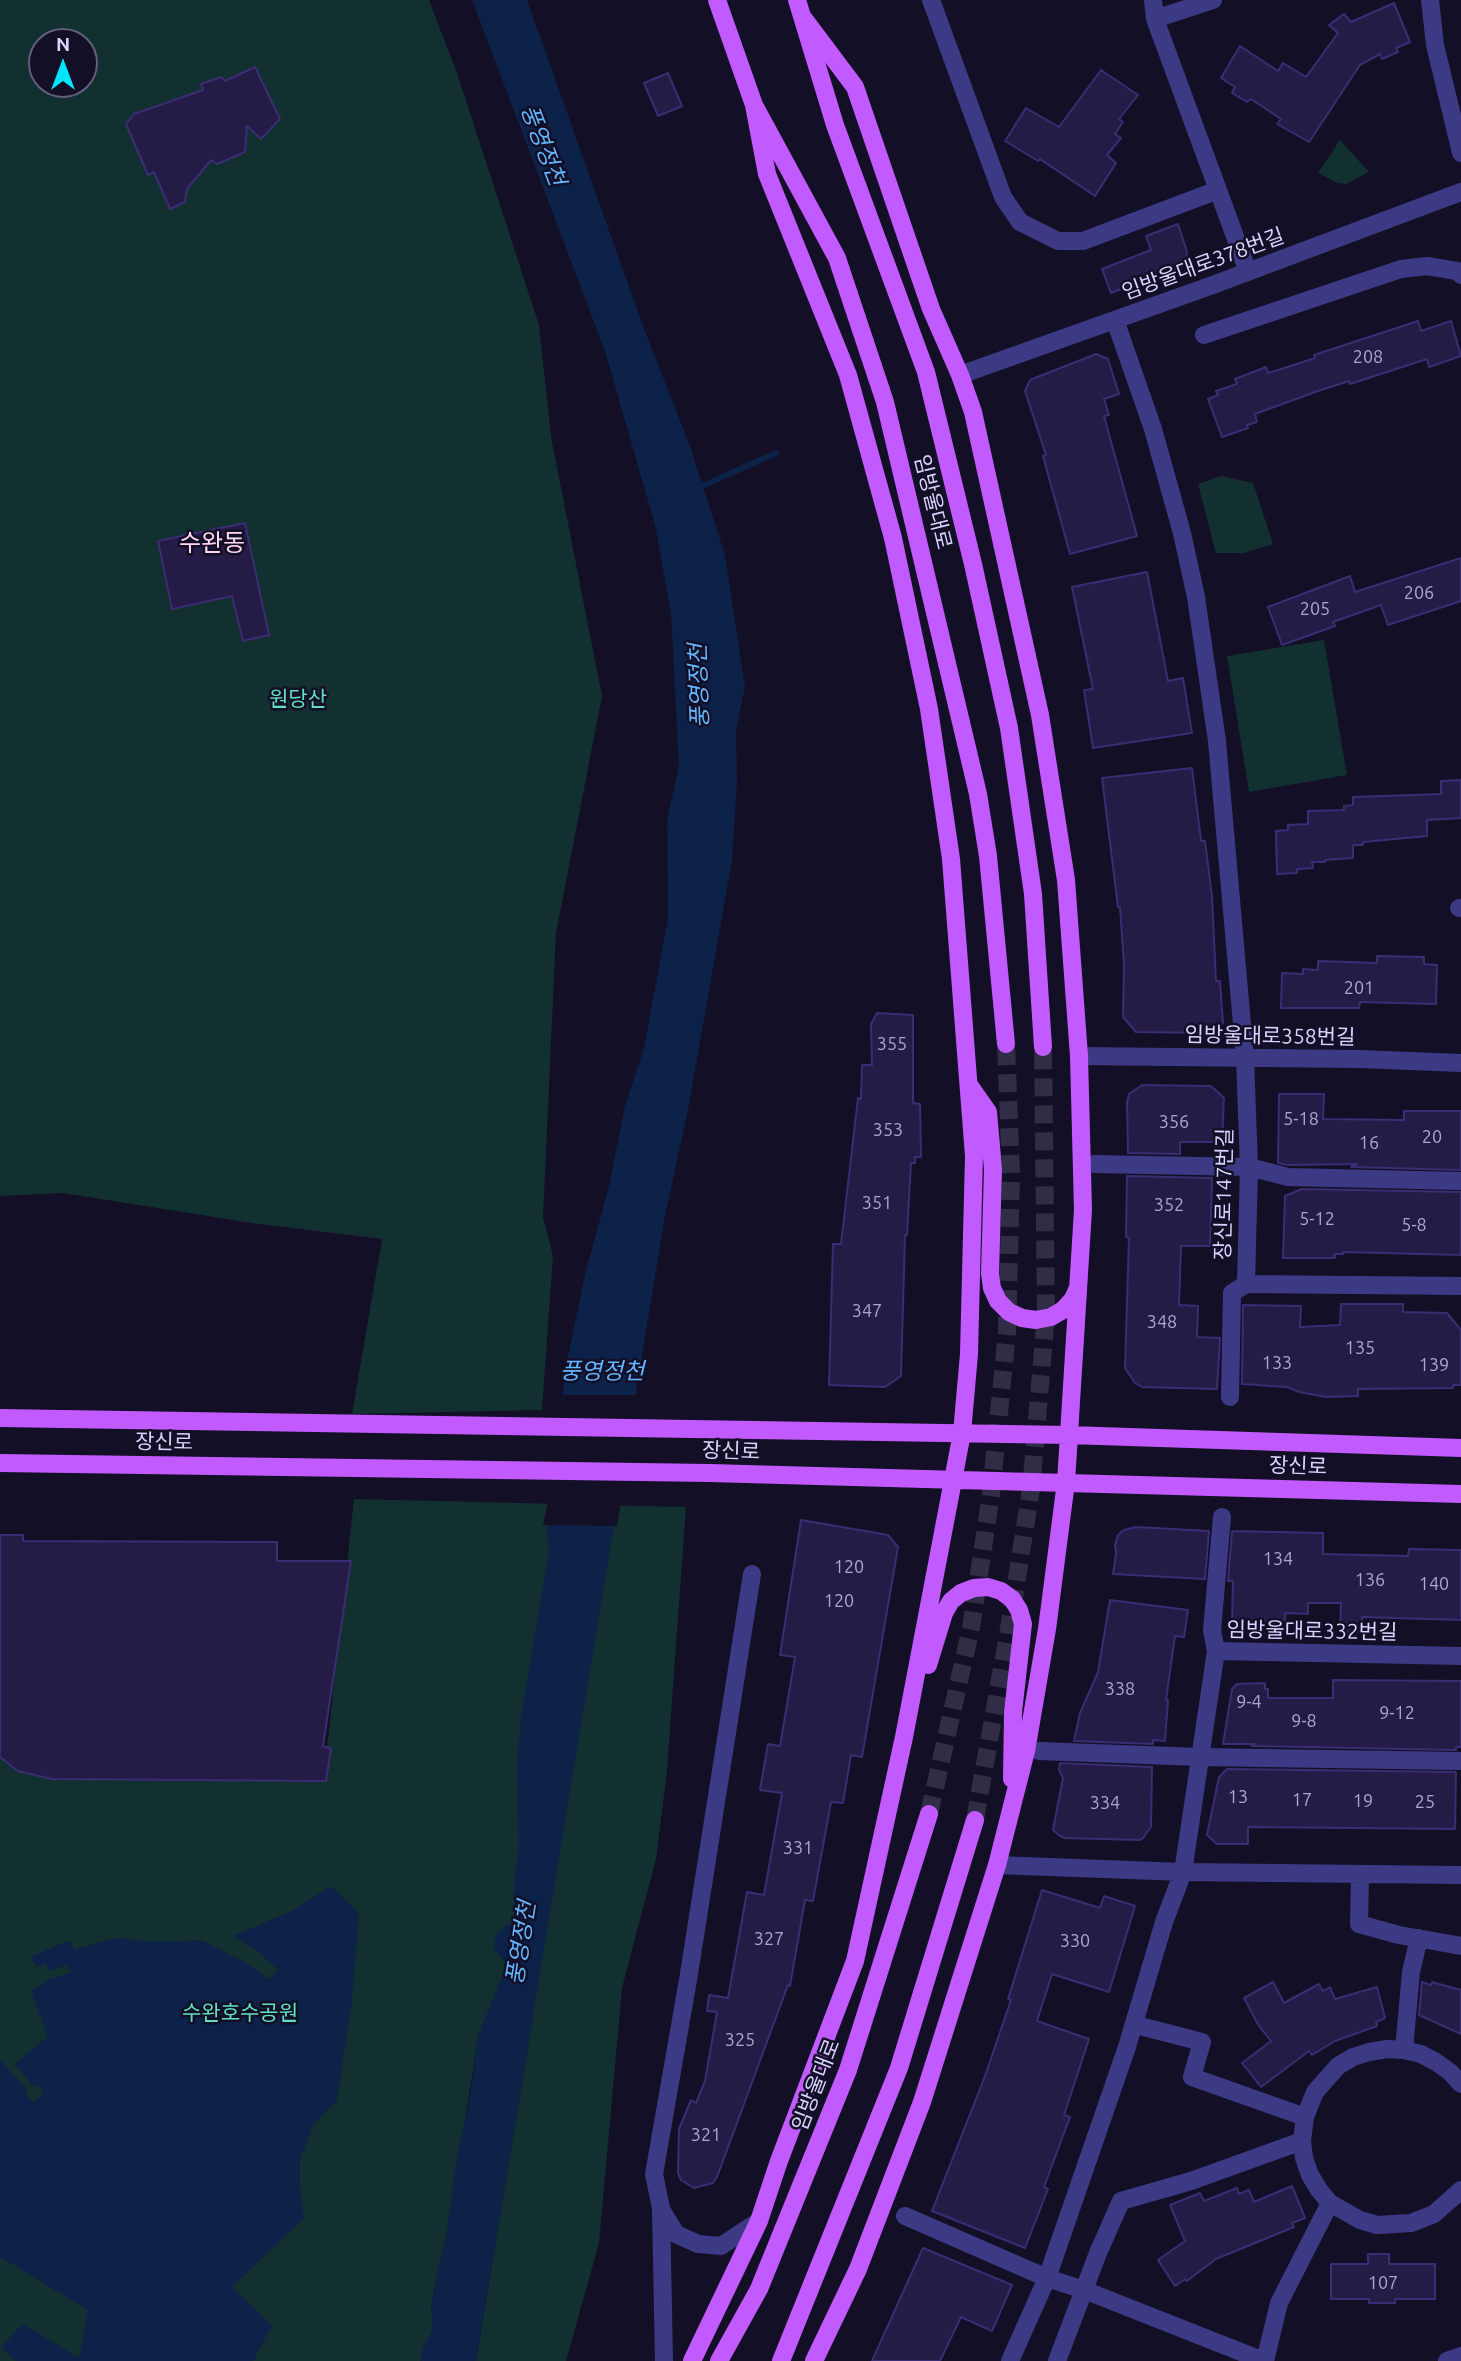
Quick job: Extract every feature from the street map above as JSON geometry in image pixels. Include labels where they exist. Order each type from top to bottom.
[{"type":"main road","name":"임방울대로","points":[[717,0],[754,106],[837,258],[885,402],[978,794],[990,880],[1006,1044]]},
{"type":"main road","name":"임방울대로","points":[[797,0],[835,125],[926,372],[973,564],[1009,728],[1033,894],[1043,1047]]},
{"type":"main road","points":[[804,19],[855,87],[931,309],[973,412],[1040,715],[1066,880],[1079,1056],[1083,1210],[1066,1482],[1048,1629],[1026,1751],[997,1865],[922,2102],[858,2269],[814,2361]]},
{"type":"main road","points":[[692,2361],[759,2221],[855,1961],[904,1737],[962,1433],[968,1354],[974,1156],[951,859],[929,709],[893,538],[848,375],[767,174],[754,106]]},
{"type":"main road","points":[[969,1085],[989,1112],[993,1169],[990,1274],[998,1301],[1022,1318],[1036,1320],[1051,1317],[1063,1310],[1073,1299],[1079,1285],[1080,1271]]},
{"type":"main road","name":"장신로","points":[[0,1418],[1069,1435],[1461,1448]]},
{"type":"main road","name":"장신로","points":[[0,1463],[479,1469],[1461,1494]]},
{"type":"main road","points":[[904,1737],[944,1613],[951,1601],[961,1592],[974,1588],[988,1587],[1000,1591],[1012,1599],[1023,1624],[1013,1712],[1013,1800]]},
{"type":"main road","name":"임방울대로","points":[[719,2361],[759,2289],[848,2070],[929,1814]]},
{"type":"main road","points":[[781,2361],[899,2068],[975,1820]]},
{"type":"street","points":[[930,0],[1003,197],[1020,222],[1058,241],[1083,241],[1218,190]]},
{"type":"street","points":[[1153,0],[1155,19],[1248,272]]},
{"type":"street","points":[[1155,19],[1213,0]]},
{"type":"street","points":[[1430,0],[1435,45],[1461,153]]},
{"type":"street","name":"임방울대로378번길","points":[[960,375],[1461,192]]},
{"type":"street","points":[[1204,335],[1401,269],[1427,266],[1457,271],[1461,275]]},
{"type":"street","name":"장신로147번길","points":[[1115,320],[1153,429],[1182,533],[1196,597],[1217,741],[1245,1058],[1249,1167],[1246,1284],[1461,1286]]},
{"type":"street","name":"임방울대로358번길","points":[[1079,1056],[1461,1063]]},
{"type":"street","points":[[1094,1164],[1249,1167],[1288,1177],[1461,1181]]},
{"type":"street","points":[[1230,1397],[1232,1293],[1246,1284]]},
{"type":"street","points":[[1216,1651],[1212,1630],[1222,1517]]},
{"type":"street","points":[[664,2361],[661,2208],[654,2174],[752,1574]]},
{"type":"street","name":"임방울대로332번길","points":[[1010,2361],[1047,2278],[1127,2047],[1164,1922],[1183,1872],[1216,1651],[1461,1656]]},
{"type":"street","points":[[1039,1751],[1199,1757],[1461,1761]]},
{"type":"street","points":[[997,1865],[1183,1872],[1461,1875]]},
{"type":"street","points":[[1360,1874],[1359,1924],[1461,1946]]},
{"type":"street","points":[[1404,2050],[1411,1972],[1419,1938]]},
{"type":"street","points":[[1144,2027],[1202,2042],[1192,2077],[1305,2117]]},
{"type":"street","points":[[1461,2084],[1450,2072],[1421,2054],[1387,2049],[1370,2052],[1338,2066],[1315,2092],[1305,2117],[1302,2141],[1310,2175],[1330,2203],[1360,2220],[1377,2225],[1411,2223],[1434,2214],[1461,2190]]},
{"type":"street","points":[[1057,2361],[1121,2202],[1191,2181],[1302,2141]]},
{"type":"street","points":[[905,2216],[1047,2278],[1264,2361],[1279,2303],[1330,2203]]},
{"type":"street","points":[[661,2208],[676,2234],[698,2244],[721,2246],[759,2221]]},
{"type":"street","points":[[1447,2361],[1461,2356]]},
{"type":"green space","name":"원당산","points":[[0,0],[429,0],[458,76],[539,325],[551,437],[602,696],[556,933],[543,1217],[553,1256],[542,1410],[352,1414],[382,1239],[252,1223],[63,1193],[0,1196]]},
{"type":"green space","points":[[1340,140],[1369,172],[1346,184],[1337,183],[1318,173]]},
{"type":"green space","points":[[1221,476],[1253,483],[1273,544],[1244,553],[1216,553],[1198,484]]},
{"type":"green space","points":[[1324,640],[1347,775],[1249,792],[1227,656]]},
{"type":"green space","name":"수완호수공원","points":[[354,1499],[686,1507],[667,1770],[656,1859],[622,1988],[599,2243],[566,2361],[476,2361],[535,2002],[479,2033],[447,2231],[431,2305],[433,2329],[421,2361],[0,2361],[0,1741],[325,1766]]},
{"type":"water","name":"풍영정천","points":[[472,0],[527,0],[643,326],[690,446],[725,555],[745,687],[736,730],[737,781],[732,860],[688,1110],[665,1216],[476,2361],[420,2361],[423,2348],[433,2329],[431,2305],[447,2231],[479,2033],[507,1964],[493,1948],[496,1936],[502,1928],[514,1921],[514,1882],[519,1846],[517,1767],[521,1715],[549,1551],[546,1529],[553,1493],[565,1371],[625,1106],[644,1048],[668,918],[667,820],[679,766],[671,613],[655,525],[605,351]]},
{"type":"water","name":"수완호수공원","points":[[331,1886],[359,1914],[352,2000],[337,2100],[314,2124],[300,2160],[304,2218],[232,2287],[272,2326],[253,2361],[16,2361],[1,2347],[23,2324],[79,2358],[88,2310],[0,2257],[0,2060],[28,2090],[25,2093],[33,2102],[44,2093],[36,2084],[33,2086],[15,2064],[48,2036],[31,1991],[50,1979],[71,1972],[66,1965],[49,1971],[46,1963],[37,1967],[30,1957],[71,1940],[74,1950],[115,1938],[157,1942],[201,1940],[244,1962],[269,1979],[278,1970],[259,1952],[233,1936],[294,1910]]},
{"type":"pier","points":[[559,1395],[639,1395],[617,1526],[543,1525],[550,1493]]},
{"type":"building","points":[[1394,3],[1410,42],[1396,48],[1398,52],[1382,59],[1380,54],[1360,65],[1309,142],[1277,124],[1281,119],[1251,99],[1247,102],[1232,93],[1235,87],[1221,78],[1240,46],[1278,71],[1283,63],[1306,77],[1338,33],[1329,25],[1344,14],[1351,22]]},
{"type":"building","points":[[255,67],[280,119],[261,139],[247,126],[245,152],[217,164],[211,160],[187,189],[185,202],[170,209],[154,172],[148,175],[126,124],[134,114],[203,90],[201,84],[221,77],[225,81]]},
{"type":"building","points":[[1101,70],[1138,95],[1119,119],[1123,122],[1115,134],[1121,138],[1107,155],[1116,163],[1095,196],[1040,159],[1038,161],[1005,141],[1026,108],[1059,127]]},
{"type":"building","points":[[668,73],[682,106],[658,116],[644,83]]},
{"type":"building","points":[[1178,224],[1187,252],[1186,261],[1180,269],[1163,276],[1162,273],[1111,293],[1102,269],[1151,250],[1146,236]]},
{"type":"building","points":[[1418,321],[1421,331],[1451,321],[1461,356],[1429,367],[1427,359],[1350,384],[1349,381],[1318,391],[1255,414],[1257,422],[1222,437],[1208,399],[1218,395],[1216,391],[1237,384],[1235,379],[1266,367],[1268,373],[1275,371],[1315,358],[1314,355]]},
{"type":"building","points":[[1096,354],[1108,359],[1119,394],[1104,399],[1109,415],[1104,416],[1137,536],[1070,554],[1043,456],[1046,455],[1025,391],[1030,380]]},
{"type":"building","points":[[245,523],[269,635],[243,641],[232,596],[172,609],[158,541]]},
{"type":"building","points":[[1461,558],[1461,601],[1388,625],[1381,605],[1333,622],[1335,626],[1282,645],[1268,607],[1350,576],[1355,592]]},
{"type":"building","points":[[1147,572],[1168,681],[1183,678],[1192,733],[1093,748],[1084,690],[1093,689],[1072,587]]},
{"type":"building","points":[[1192,768],[1201,841],[1205,841],[1212,897],[1216,981],[1220,981],[1223,1023],[1212,1033],[1136,1032],[1123,1017],[1124,965],[1120,907],[1102,778]]},
{"type":"building","points":[[1461,780],[1461,818],[1427,820],[1427,836],[1363,842],[1363,845],[1353,845],[1353,858],[1312,862],[1313,868],[1297,869],[1297,873],[1277,874],[1276,831],[1288,830],[1288,825],[1308,824],[1308,811],[1344,810],[1344,806],[1353,805],[1353,797],[1441,794],[1441,781]]},
{"type":"building","points":[[1377,956],[1424,957],[1424,964],[1437,965],[1436,1004],[1360,1002],[1359,1008],[1281,1008],[1282,973],[1303,974],[1303,969],[1318,970],[1318,961],[1377,963]]},
{"type":"building","points":[[877,1013],[913,1015],[913,1103],[920,1104],[921,1157],[915,1157],[915,1163],[911,1163],[905,1235],[901,1376],[885,1387],[829,1385],[833,1244],[841,1244],[858,1098],[861,1099],[862,1065],[872,1065],[871,1024]]},
{"type":"building","points":[[1142,1085],[1211,1086],[1224,1098],[1222,1142],[1180,1142],[1180,1154],[1128,1153],[1127,1103],[1129,1094]]},
{"type":"building","points":[[1279,1094],[1324,1094],[1323,1119],[1404,1120],[1404,1111],[1461,1111],[1461,1170],[1278,1163]]},
{"type":"building","points":[[1127,1176],[1212,1178],[1210,1246],[1181,1246],[1179,1305],[1198,1306],[1197,1337],[1220,1338],[1217,1389],[1142,1387],[1135,1383],[1125,1368],[1129,1238],[1126,1237]]},
{"type":"building","points":[[1302,1189],[1461,1192],[1461,1255],[1343,1252],[1335,1254],[1335,1258],[1283,1258],[1285,1196]]},
{"type":"building","points":[[1341,1304],[1403,1304],[1403,1312],[1447,1313],[1461,1330],[1461,1385],[1453,1385],[1453,1388],[1358,1389],[1358,1396],[1326,1397],[1287,1387],[1242,1384],[1243,1305],[1301,1306],[1300,1327],[1340,1325]]},
{"type":"building","points":[[801,1520],[888,1535],[898,1547],[862,1757],[851,1755],[843,1803],[831,1802],[813,1901],[805,1900],[790,1986],[788,1985],[717,2177],[713,2183],[694,2188],[681,2180],[678,2173],[679,2129],[691,2100],[696,2103],[705,2081],[717,2012],[707,2011],[709,1995],[728,1998],[747,1892],[764,1895],[782,1793],[760,1790],[768,1744],[780,1746],[795,1657],[780,1655]]},
{"type":"building","points":[[1136,1527],[1209,1531],[1205,1579],[1113,1574],[1118,1535],[1124,1530]]},
{"type":"building","points":[[1232,1531],[1323,1533],[1323,1554],[1408,1556],[1409,1549],[1461,1550],[1461,1620],[1362,1617],[1362,1632],[1340,1632],[1341,1603],[1308,1603],[1308,1614],[1285,1613],[1285,1624],[1232,1623],[1233,1581],[1228,1581]]},
{"type":"building","points":[[0,1535],[23,1535],[23,1541],[277,1542],[277,1561],[351,1561],[323,1746],[331,1749],[326,1781],[52,1779],[18,1771],[0,1757]]},
{"type":"building","points":[[1110,1600],[1188,1610],[1184,1637],[1175,1636],[1166,1700],[1165,1741],[1153,1740],[1153,1744],[1074,1741],[1080,1713],[1098,1672]]},
{"type":"building","points":[[1333,1680],[1461,1681],[1461,1747],[1456,1747],[1456,1750],[1223,1744],[1232,1689],[1237,1684],[1265,1683],[1268,1698],[1333,1698]]},
{"type":"building","points":[[1060,1763],[1152,1767],[1151,1827],[1143,1838],[1065,1838],[1053,1830],[1063,1778],[1059,1770]]},
{"type":"building","points":[[1227,1769],[1456,1772],[1455,1829],[1248,1827],[1248,1844],[1217,1844],[1207,1835],[1219,1777]]},
{"type":"building","points":[[1042,1890],[1100,1908],[1104,1896],[1135,1906],[1109,1992],[1052,1974],[1037,2021],[1089,2039],[1064,2115],[1070,2117],[1044,2187],[1048,2189],[1025,2248],[932,2211],[985,2076],[1011,2000],[1008,1999]]},
{"type":"building","points":[[1273,1982],[1284,2003],[1319,1984],[1323,1991],[1330,1987],[1335,1999],[1377,1987],[1385,2018],[1376,2022],[1377,2026],[1335,2041],[1312,2055],[1309,2051],[1261,2087],[1242,2063],[1271,2041],[1259,2026],[1244,1998]]},
{"type":"building","points":[[1422,1982],[1461,1990],[1461,2034],[1419,2015]]},
{"type":"building","points":[[1292,2186],[1305,2218],[1292,2223],[1294,2227],[1216,2259],[1187,2281],[1185,2279],[1175,2286],[1158,2260],[1185,2241],[1170,2205],[1200,2193],[1204,2201],[1237,2188],[1239,2194],[1249,2190],[1254,2202]]},
{"type":"building","points":[[923,2248],[1012,2285],[992,2331],[961,2317],[940,2361],[872,2361]]},
{"type":"building","points":[[1368,2254],[1389,2254],[1389,2264],[1435,2264],[1435,2299],[1395,2299],[1395,2303],[1369,2303],[1369,2299],[1331,2299],[1331,2264],[1368,2264]]},
{"type":"waterway","points":[[698,488],[776,453]]},
{"type":"tunnel","points":[[929,1814],[971,1628],[991,1494],[1007,1332],[1011,1175],[1006,1044]]},
{"type":"tunnel","points":[[975,1820],[1031,1489],[1046,1315],[1043,1047]]},
{"type":"district","name":"수완동","points":[[212,543]]}]
